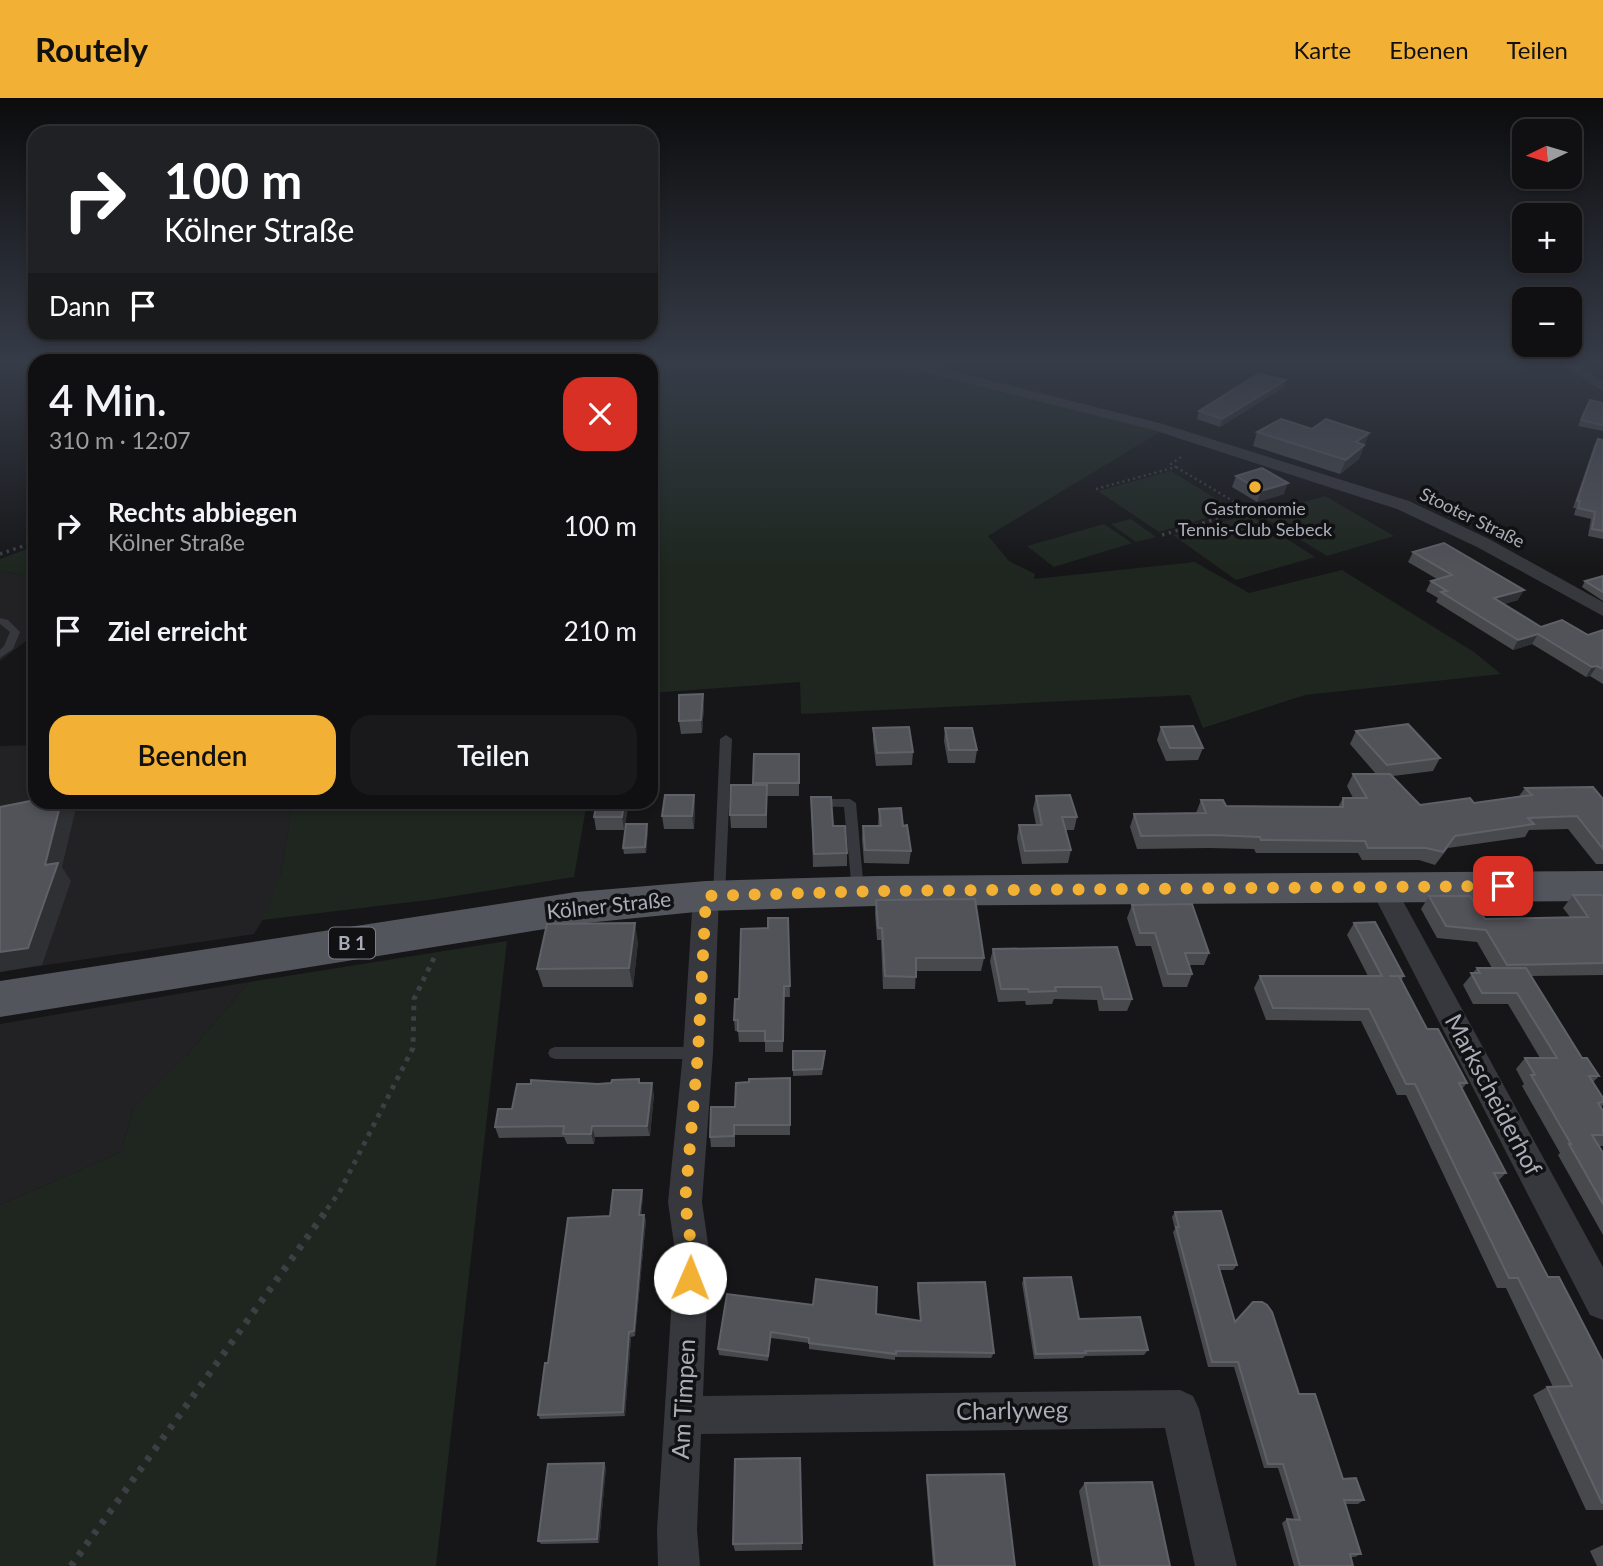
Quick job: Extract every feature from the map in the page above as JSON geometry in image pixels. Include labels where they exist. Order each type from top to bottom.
[{"type":"main road","name":"Kölner Straße","points":[[0,999],[576,908],[713,896],[858,891],[1603,886]]},
{"type":"street","name":"Stooter Straße","points":[[1177,434],[1403,506],[1483,542],[1603,610]]},
{"type":"street","name":"Markscheiderhof","points":[[1383,888],[1603,1302]]},
{"type":"street","name":"Am Timpen","points":[[679,1566],[677,1530],[692,1251],[685,1202],[713,896]]},
{"type":"street","name":"Charlyweg","points":[[682,1415],[1180,1409],[1216,1566]]},
{"type":"lane","points":[[0,621],[5,622],[15,632],[9,646],[0,655]]},
{"type":"lane","points":[[713,896],[726,739]]},
{"type":"lane","points":[[814,803],[850,803],[858,891]]},
{"type":"lane","points":[[555,1053],[698,1053]]},
{"type":"path","points":[[1162,535],[1248,510],[1171,464],[1181,457]]},
{"type":"path","points":[[1096,489],[1177,467]]},
{"type":"path","points":[[0,554],[28,544]]},
{"type":"path","points":[[71,1566],[338,1193],[413,1048],[414,999],[437,948]]},
{"type":"shaded area","points":[[658,434],[1158,434],[988,536],[1009,561],[1035,574],[1034,579],[1195,562],[1249,593],[1342,570],[1474,652],[1501,674],[1305,695],[1203,728],[1190,695],[801,714],[800,682],[658,692]]},
{"type":"shaded area","points":[[1171,471],[1234,510],[1159,532],[1098,491]]},
{"type":"shaded area","points":[[1325,496],[1394,536],[1327,556],[1260,515]]},
{"type":"shaded area","points":[[1249,515],[1315,557],[1236,580],[1173,535]]},
{"type":"shaded area","points":[[1131,519],[1156,537],[1136,542],[1111,524]]},
{"type":"shaded area","points":[[1104,524],[1132,543],[1054,567],[1027,546]]},
{"type":"shaded area","points":[[28,549],[28,576],[0,571],[0,559]]},
{"type":"shaded area","points":[[0,571],[28,576],[28,639],[0,661]]},
{"type":"shaded area","points":[[28,745],[28,809],[292,809],[281,873],[265,916],[254,934],[0,972],[0,746]]},
{"type":"shaded area","points":[[292,809],[586,809],[574,877],[436,899],[262,920],[281,873]]},
{"type":"shaded area","points":[[507,941],[436,1566],[0,1566],[0,1205],[121,1152],[133,1109],[187,1055],[249,982]]},
{"type":"shaded area","points":[[249,982],[187,1055],[133,1109],[121,1152],[0,1205],[0,1024]]},
{"type":"building","points":[[1262,434],[1368,434],[1356,442],[1364,445],[1346,460]]},
{"type":"building","points":[[1598,439],[1603,440],[1603,531],[1592,529],[1595,512],[1578,508],[1580,501],[1577,501]]},
{"type":"building","points":[[1262,468],[1288,483],[1261,491],[1236,476]]},
{"type":"building","points":[[1444,543],[1524,590],[1494,598],[1541,627],[1562,620],[1588,635],[1603,630],[1603,669],[1592,667],[1538,634],[1518,640],[1441,592],[1447,591],[1431,581],[1452,575],[1413,552]]},
{"type":"building","points":[[1603,576],[1603,592],[1585,581]]},
{"type":"building","points":[[703,694],[701,720],[679,721],[679,695]]},
{"type":"building","points":[[1408,724],[1440,758],[1387,765],[1356,731]]},
{"type":"building","points":[[1193,726],[1203,748],[1170,748],[1161,727]]},
{"type":"building","points":[[909,727],[913,752],[877,753],[873,728]]},
{"type":"building","points":[[945,728],[972,728],[977,750],[949,750]]},
{"type":"building","points":[[754,754],[799,754],[799,783],[753,783]]},
{"type":"building","points":[[1353,774],[1390,774],[1420,805],[1470,798],[1474,803],[1532,795],[1525,788],[1593,787],[1603,799],[1603,849],[1577,816],[1528,818],[1534,824],[1455,836],[1443,852],[1426,848],[1368,848],[1365,841],[1261,840],[1260,837],[1214,835],[1141,836],[1134,814],[1206,813],[1201,800],[1223,800],[1226,806],[1343,807],[1343,798],[1367,798]]},
{"type":"building","points":[[731,785],[767,785],[766,815],[730,815]]},
{"type":"building","points":[[665,795],[694,795],[692,816],[662,816]]},
{"type":"building","points":[[1070,795],[1077,817],[1062,817],[1071,850],[1025,851],[1019,825],[1042,825],[1036,796]]},
{"type":"building","points":[[811,797],[831,797],[833,826],[845,826],[847,853],[814,854]]},
{"type":"building","points":[[28,801],[28,809],[59,809],[45,865],[58,863],[28,948],[0,952],[0,807]]},
{"type":"building","points":[[901,808],[903,826],[907,825],[911,851],[865,850],[863,826],[881,826],[879,809]]},
{"type":"building","points":[[596,809],[623,809],[622,817],[594,817]]},
{"type":"building","points":[[626,824],[647,824],[645,847],[623,848]]},
{"type":"building","points":[[1573,895],[1603,895],[1603,963],[1507,965],[1486,930],[1446,926],[1429,896],[1470,896],[1485,919],[1588,917]]},
{"type":"building","points":[[975,899],[984,958],[916,958],[916,977],[885,976],[882,928],[878,928],[876,900]]},
{"type":"building","points":[[1192,904],[1209,953],[1185,953],[1192,974],[1168,974],[1155,933],[1140,933],[1132,905]]},
{"type":"building","points":[[768,918],[788,918],[790,986],[784,986],[783,1041],[765,1041],[765,1031],[738,1031],[738,1020],[734,1020],[735,999],[739,999],[741,929],[768,928]]},
{"type":"building","points":[[1375,922],[1404,976],[1399,976],[1427,1029],[1438,1029],[1467,1083],[1459,1083],[1506,1173],[1494,1173],[1548,1277],[1559,1277],[1603,1362],[1603,1503],[1547,1387],[1572,1386],[1518,1278],[1509,1278],[1415,1084],[1406,1084],[1369,1009],[1273,1008],[1260,976],[1382,976],[1354,923]]},
{"type":"building","points":[[635,923],[629,968],[537,969],[547,924]]},
{"type":"building","points":[[1117,947],[1132,999],[1104,999],[1101,987],[1055,987],[1056,991],[1029,992],[1028,989],[1001,989],[993,949]]},
{"type":"building","points":[[1477,968],[1526,968],[1582,1058],[1587,1058],[1599,1076],[1589,1076],[1603,1098],[1603,1102],[1598,1103],[1603,1111],[1603,1135],[1592,1135],[1603,1153],[1603,1204],[1531,1075],[1535,1075],[1525,1058],[1557,1058],[1517,993],[1482,993],[1471,973],[1480,973]]},
{"type":"building","points":[[793,1051],[825,1051],[822,1069],[793,1070]]},
{"type":"building","points":[[790,1078],[790,1125],[734,1125],[734,1136],[710,1137],[711,1107],[735,1107],[736,1083],[749,1082],[749,1079]]},
{"type":"building","points":[[639,1079],[639,1083],[652,1083],[647,1126],[592,1126],[591,1134],[563,1134],[564,1126],[495,1127],[498,1109],[512,1109],[517,1084],[531,1084],[531,1080],[598,1084],[611,1083],[612,1080]]},
{"type":"building","points":[[613,1190],[642,1190],[639,1215],[644,1215],[634,1331],[629,1332],[623,1412],[538,1415],[568,1218],[610,1216]]},
{"type":"building","points":[[1221,1211],[1237,1265],[1218,1265],[1235,1322],[1253,1302],[1267,1305],[1272,1312],[1299,1394],[1315,1394],[1343,1479],[1356,1478],[1364,1500],[1344,1500],[1361,1554],[1350,1554],[1353,1566],[1300,1566],[1287,1519],[1300,1520],[1283,1464],[1268,1464],[1238,1362],[1212,1362],[1176,1227],[1179,1227],[1175,1212]]},
{"type":"building","points":[[1071,1277],[1079,1319],[1140,1317],[1148,1350],[1036,1354],[1024,1278]]},
{"type":"building","points":[[816,1279],[877,1287],[876,1314],[921,1321],[918,1283],[985,1282],[994,1353],[896,1351],[896,1354],[809,1343],[809,1338],[771,1332],[768,1356],[718,1349],[727,1294],[813,1305]]},
{"type":"building","points":[[800,1458],[802,1543],[733,1544],[735,1459]]},
{"type":"building","points":[[604,1463],[597,1539],[538,1541],[548,1464]]},
{"type":"building","points":[[1004,1474],[1015,1566],[935,1566],[927,1475]]},
{"type":"building","points":[[1152,1482],[1170,1566],[1100,1566],[1085,1483]]},
{"type":"place","name":"Gastronomie Tennis-Club Sebeck","points":[[1255,487]]},
{"type":"route","points":[[690,1278],[692,1251],[685,1202],[698,1053],[706,896],[876,891],[1503,886]]}]
